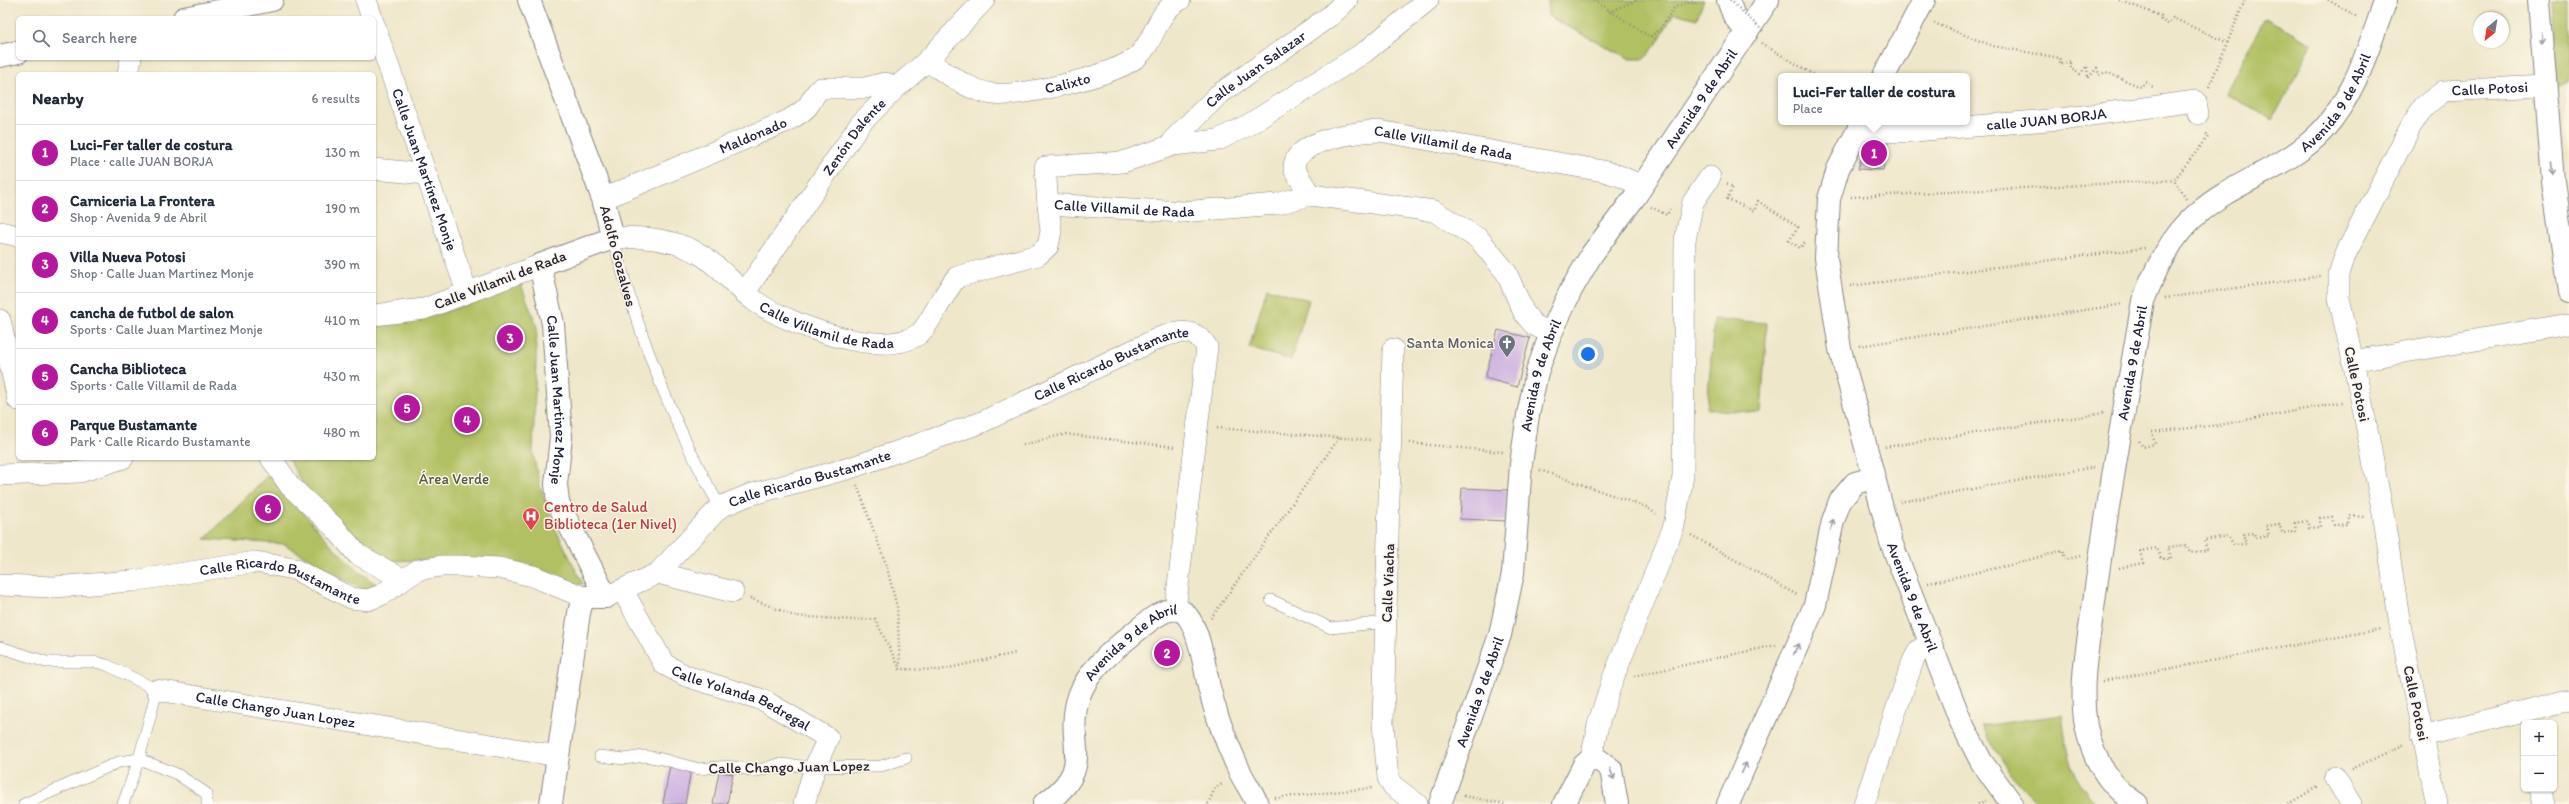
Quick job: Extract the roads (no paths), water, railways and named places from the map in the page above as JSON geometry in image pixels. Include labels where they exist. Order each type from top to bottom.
[{"type":"main road","name":"Adolfo Gozalves","points":[[529,0],[603,199],[613,238]]},
{"type":"main road","points":[[1729,0],[1734,16],[1756,32]]},
{"type":"main road","name":"Avenida 9 de Abril","points":[[1440,804],[1500,635],[1513,573],[1523,454],[1537,372],[1551,333],[1571,290],[1592,254],[1756,32],[1768,0]]},
{"type":"main road","name":"Avenida 9 de Abril","points":[[2137,804],[2116,789],[2097,762],[2086,726],[2083,685],[2098,572],[2143,301],[2157,266],[2171,244],[2196,214],[2288,160],[2323,130],[2350,92],[2386,0]]},
{"type":"main road","points":[[2539,0],[2553,182],[2569,291]]},
{"type":"main road","points":[[193,16],[262,1]]},
{"type":"main road","points":[[1886,73],[1920,8]]},
{"type":"main road","points":[[0,56],[16,52]]},
{"type":"main road","name":"Avenida 9 de Abril","points":[[1861,126],[1838,169],[1830,198],[1826,258],[1840,349],[1880,505],[1908,587],[1931,642],[1961,722],[1981,761],[2012,804]]},
{"type":"main road","name":"Calle Villamil de Rada","points":[[540,265],[613,238]]},
{"type":"main road","name":"Calle Juan Martinez Monje","points":[[540,265],[554,332],[561,437],[556,484],[558,503],[615,594]]},
{"type":"main road","points":[[1728,804],[1815,605],[1833,521],[1840,501],[1855,483],[1873,478]]},
{"type":"main road","name":"Calle Ricardo Bustamante","points":[[583,597],[615,594]]},
{"type":"main road","points":[[551,804],[575,632],[583,597]]},
{"type":"main road","name":"Avenida 9 de Abril","points":[[1044,804],[1061,792],[1073,773],[1076,762],[1075,715],[1087,680],[1098,666],[1147,622],[1162,613],[1175,610],[1185,614],[1198,636],[1217,719],[1240,772],[1257,804]]},
{"type":"main road","points":[[1564,804],[1584,765],[1591,759],[1599,760],[1611,769],[1616,804]]},
{"type":"street","points":[[366,0],[371,16]]},
{"type":"street","name":"Zenón Dalente","points":[[745,292],[860,123],[897,87],[927,61],[984,0]]},
{"type":"street","name":"Calixto","points":[[927,61],[966,86],[993,94],[1048,88],[1121,68],[1136,58],[1148,45],[1165,10],[1180,0]]},
{"type":"street","name":"Calle Juan Salazar","points":[[1173,145],[1174,139],[1218,95],[1330,16],[1347,0]]},
{"type":"street","points":[[1048,204],[1045,167],[1123,162],[1173,145],[1218,140],[1248,125],[1365,52],[1428,0]]},
{"type":"street","name":"Calle Juan Martínez Monje","points":[[376,30],[467,292]]},
{"type":"street","points":[[128,72],[131,60]]},
{"type":"street","name":"Maldonado","points":[[603,199],[787,121],[801,112],[809,104],[815,92],[821,88],[865,88],[885,83],[897,87]]},
{"type":"street","name":"Calle Potosi","points":[[2437,804],[2400,625],[2384,519],[2361,398],[2339,298],[2339,274],[2346,253],[2411,126],[2424,106],[2433,97],[2444,91],[2545,86]]},
{"type":"street","name":"calle JUAN BORJA","points":[[1861,126],[1902,132],[1939,127],[1974,127],[2061,120],[2196,101],[2198,114]]},
{"type":"street","name":"Calle Villamil de Rada","points":[[613,238],[631,236],[684,246],[700,253],[756,302],[782,315],[837,336],[885,344],[905,342],[921,333],[949,286],[957,277],[1038,255],[1048,246],[1051,231],[1048,204],[1182,212],[1277,204],[1310,195],[1294,169],[1296,160],[1307,149],[1347,133],[1379,131],[1603,171],[1620,176],[1642,186]]},
{"type":"street","points":[[376,169],[426,174]]},
{"type":"street","points":[[1591,759],[1598,725],[1612,681],[1675,518],[1683,476],[1685,240],[1693,202],[1710,177]]},
{"type":"street","points":[[1310,195],[1434,210],[1450,219],[1480,239],[1506,272],[1524,313],[1534,325],[1551,333]]},
{"type":"street","points":[[0,232],[16,236]]},
{"type":"street","name":"Calle Villamil de Rada","points":[[376,315],[424,309],[540,265]]},
{"type":"street","points":[[0,320],[13,348],[16,379]]},
{"type":"street","points":[[2352,361],[2569,324]]},
{"type":"street","name":"Calle Ricardo Bustamante","points":[[615,594],[658,573],[720,507],[749,495],[850,468],[980,423],[1159,338],[1176,332],[1195,334],[1207,347],[1193,449],[1175,610]]},
{"type":"street","name":"Calle Viacha","points":[[1394,349],[1383,724],[1386,769],[1393,786],[1417,804]]},
{"type":"street","points":[[0,475],[37,466],[80,472],[117,460]]},
{"type":"street","points":[[272,460],[290,486],[334,527],[357,554],[402,579]]},
{"type":"street","name":"Calle Ricardo Bustamante","points":[[0,585],[54,587],[132,581],[256,562],[294,569],[350,598],[368,600],[381,595],[402,579],[418,570],[441,566],[499,568],[532,576],[583,597]]},
{"type":"street","points":[[658,573],[733,592]]},
{"type":"street","name":"Calle Yolanda Bedregal","points":[[615,594],[664,664],[686,676],[763,700],[828,738],[815,767]]},
{"type":"street","points":[[1864,804],[1913,661],[1919,650],[1931,642]]},
{"type":"street","name":"Calle Chango Juan Lopez","points":[[157,690],[558,756]]},
{"type":"street","points":[[2422,736],[2523,717],[2569,700]]},
{"type":"street","points":[[804,804],[815,767]]},
{"type":"street","points":[[2335,777],[2351,804]]},
{"type":"street","points":[[2541,792],[2544,804]]},
{"type":"lane","name":"Adolfo Gozalves","points":[[613,238],[625,286],[642,334],[697,466],[720,507]]},
{"type":"lane","points":[[1271,600],[1331,628],[1386,622]]},
{"type":"lane","name":"Calle Chango Juan Lopez","points":[[0,647],[46,662],[95,662],[107,665],[157,690]]},
{"type":"lane","points":[[123,804],[139,759],[157,690]]},
{"type":"lane","name":"Calle Chango Juan Lopez","points":[[600,756],[624,759],[644,756],[662,759],[699,769],[728,766],[757,771],[778,764],[815,767],[881,766],[906,758]]},
{"type":"lane","points":[[24,804],[119,762],[139,759],[177,774],[202,788],[207,794],[207,804]]},
{"type":"place","name":"Luci-Fer taller de costura","points":[[1874,153]]},
{"type":"place","name":"Villa Nueva Potosi","points":[[510,338]]},
{"type":"place","name":"Santa Monica","points":[[1507,358]]},
{"type":"place","name":"Cancha Biblioteca","points":[[407,408]]},
{"type":"place","name":"cancha de futbol de salon","points":[[467,420]]},
{"type":"place","name":"Parque Bustamante","points":[[268,508]]},
{"type":"place","name":"Centro de Salud Biblioteca (1er Nivel)","points":[[531,531]]},
{"type":"place","name":"Carniceria La Frontera","points":[[1167,653]]},
{"type":"park label","name":"Área Verde","points":[[454,479]]}]
